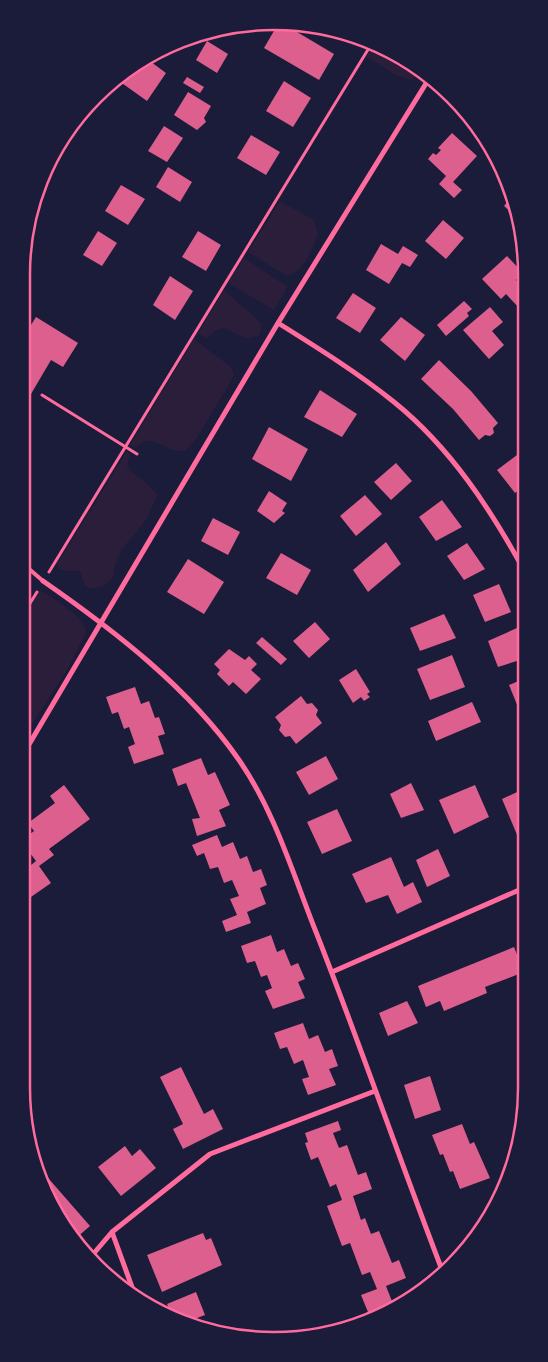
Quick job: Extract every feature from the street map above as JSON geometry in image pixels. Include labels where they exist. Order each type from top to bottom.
[{"type":"street","points":[[30,743],[90,643],[100,621],[278,323],[426,83]]},
{"type":"street","points":[[278,323],[355,372],[396,403],[421,427],[451,459],[494,516],[518,559]]},
{"type":"street","points":[[44,581],[100,621],[183,695],[216,730],[251,778],[269,810],[332,972],[441,1266]]},
{"type":"street","points":[[332,972],[518,891]]},
{"type":"street","points":[[94,1253],[112,1232],[210,1154],[374,1090]]},
{"type":"street","points":[[112,1232],[132,1287]]},
{"type":"lane","points":[[30,569],[44,581]]},
{"type":"path","points":[[30,604],[368,49]]},
{"type":"path","points":[[42,395],[137,454]]},
{"type":"shaded area","points":[[370,50],[382,55],[416,76],[412,80],[398,76],[366,57]]},
{"type":"shaded area","points":[[280,201],[314,220],[318,233],[303,265],[293,274],[287,276],[248,252]]},
{"type":"shaded area","points":[[244,258],[288,287],[274,310],[228,283]]},
{"type":"shaded area","points":[[224,290],[261,323],[260,334],[255,337],[246,338],[224,328],[217,330],[206,338],[198,333]]},
{"type":"shaded area","points":[[194,339],[231,367],[234,374],[197,438],[185,451],[172,450],[148,441],[136,448],[130,445]]},
{"type":"shaded area","points":[[127,451],[130,455],[127,466],[152,488],[157,495],[145,521],[118,556],[114,576],[104,586],[90,589],[84,584],[80,571],[65,571],[58,568],[57,564]]},
{"type":"shaded area","points":[[40,590],[75,614],[85,627],[86,633],[66,672],[30,727],[30,607]]},
{"type":"building","points":[[274,30],[296,31],[334,54],[319,80],[264,48]]},
{"type":"building","points":[[207,41],[228,54],[217,73],[196,60]]},
{"type":"building","points":[[152,63],[166,73],[147,101],[122,83]]},
{"type":"building","points":[[187,77],[204,87],[200,93],[183,83]]},
{"type":"building","points":[[284,81],[311,98],[293,127],[266,111]]},
{"type":"building","points":[[188,92],[211,106],[204,118],[206,122],[197,130],[174,115]]},
{"type":"building","points":[[164,126],[183,138],[167,162],[148,151]]},
{"type":"building","points":[[452,133],[477,156],[453,182],[462,190],[454,198],[439,184],[446,176],[428,159],[433,153],[436,155],[441,150],[438,148]]},
{"type":"building","points":[[251,135],[280,152],[266,175],[237,158]]},
{"type":"building","points":[[168,167],[192,182],[180,202],[156,187]]},
{"type":"building","points":[[121,185],[145,199],[128,225],[105,211]]},
{"type":"building","points":[[507,202],[510,211],[504,206]]},
{"type":"building","points":[[443,220],[464,238],[446,259],[425,241]]},
{"type":"building","points":[[98,231],[117,243],[102,266],[83,255]]},
{"type":"building","points":[[198,231],[221,245],[206,271],[182,257]]},
{"type":"building","points":[[381,244],[398,254],[403,246],[418,255],[410,267],[402,263],[389,284],[366,270]]},
{"type":"building","points":[[507,256],[518,267],[518,278],[516,280],[518,282],[518,307],[506,294],[501,299],[482,279]]},
{"type":"building","points":[[170,276],[193,291],[175,320],[153,305]]},
{"type":"building","points":[[353,293],[376,308],[360,333],[336,318]]},
{"type":"building","points":[[464,301],[472,309],[467,313],[469,316],[446,336],[437,325]]},
{"type":"building","points":[[490,307],[503,322],[492,331],[504,345],[489,359],[463,330]]},
{"type":"building","points":[[36,317],[78,343],[63,367],[51,360],[30,396],[30,327]]},
{"type":"building","points":[[401,317],[425,335],[405,361],[380,340]]},
{"type":"building","points":[[439,360],[471,391],[498,423],[493,428],[494,433],[490,436],[485,435],[479,440],[453,409],[421,379]]},
{"type":"building","points":[[320,390],[357,414],[342,437],[304,417]]},
{"type":"building","points":[[269,427],[308,449],[291,481],[252,459]]},
{"type":"building","points":[[518,454],[518,491],[515,493],[497,470]]},
{"type":"building","points":[[396,463],[412,481],[391,500],[374,482]]},
{"type":"building","points":[[269,491],[287,503],[282,511],[285,513],[274,523],[257,511]]},
{"type":"building","points":[[365,495],[382,514],[356,536],[340,516]]},
{"type":"building","points":[[442,500],[462,527],[436,541],[419,517]]},
{"type":"building","points":[[213,518],[240,532],[228,555],[201,541]]},
{"type":"building","points":[[386,542],[401,564],[368,592],[353,570]]},
{"type":"building","points":[[467,543],[485,569],[464,580],[447,556]]},
{"type":"building","points":[[281,553],[311,570],[297,595],[266,578]]},
{"type":"building","points":[[188,559],[224,582],[204,614],[167,592]]},
{"type":"building","points":[[499,584],[511,612],[485,622],[473,595]]},
{"type":"building","points":[[444,614],[456,638],[420,651],[410,628]]},
{"type":"building","points":[[315,622],[330,639],[309,658],[293,641]]},
{"type":"building","points":[[517,628],[518,661],[498,667],[488,641]]},
{"type":"building","points":[[262,637],[287,659],[281,665],[256,643]]},
{"type":"building","points":[[229,649],[245,660],[249,656],[257,664],[251,670],[261,679],[246,694],[233,682],[229,686],[217,674],[220,670],[214,664]]},
{"type":"building","points":[[452,655],[465,687],[430,700],[417,669]]},
{"type":"building","points":[[356,669],[370,692],[367,694],[370,697],[364,701],[361,697],[353,703],[339,680]]},
{"type":"building","points":[[518,681],[518,707],[509,685]]},
{"type":"building","points":[[135,687],[141,704],[149,701],[155,718],[159,717],[165,734],[158,736],[164,754],[134,764],[128,747],[135,744],[129,727],[124,729],[118,712],[112,714],[106,697]]},
{"type":"building","points":[[301,696],[307,704],[312,703],[318,710],[316,715],[322,723],[296,744],[290,736],[285,737],[279,730],[281,725],[275,717]]},
{"type":"building","points":[[472,702],[481,722],[436,741],[428,721]]},
{"type":"building","points":[[326,756],[338,779],[309,795],[296,772]]},
{"type":"building","points":[[201,758],[208,775],[215,772],[230,805],[219,810],[226,826],[197,836],[192,819],[200,818],[186,783],[178,786],[172,769]]},
{"type":"building","points":[[411,783],[424,810],[401,818],[390,794]]},
{"type":"building","points":[[64,785],[90,819],[49,849],[54,855],[39,866],[51,883],[30,898],[30,866],[36,861],[30,853],[30,834],[34,831],[30,826],[30,822],[55,803],[50,796]]},
{"type":"building","points":[[475,785],[489,817],[454,834],[439,800]]},
{"type":"building","points":[[518,792],[518,837],[502,799]]},
{"type":"building","points":[[337,809],[352,841],[322,854],[307,822]]},
{"type":"building","points":[[217,835],[222,847],[233,842],[240,859],[247,856],[253,872],[261,869],[267,885],[260,888],[266,904],[247,912],[251,923],[226,932],[222,921],[237,915],[230,899],[239,896],[232,880],[224,883],[218,867],[210,869],[204,853],[197,856],[192,845]]},
{"type":"building","points":[[438,849],[450,876],[427,887],[416,860]]},
{"type":"building","points":[[391,857],[404,887],[413,882],[422,902],[397,914],[388,895],[366,903],[352,874]]},
{"type":"building","points":[[271,935],[277,952],[284,949],[291,966],[298,963],[305,979],[298,982],[305,998],[273,1009],[265,991],[272,988],[267,975],[261,977],[255,961],[247,963],[241,946]]},
{"type":"building","points":[[514,947],[518,957],[518,974],[485,987],[487,993],[444,1011],[440,1001],[426,1007],[418,986]]},
{"type":"building","points":[[407,1001],[418,1023],[388,1036],[379,1013]]},
{"type":"building","points":[[303,1023],[309,1039],[318,1035],[325,1052],[332,1049],[338,1066],[329,1069],[336,1085],[308,1095],[302,1079],[309,1077],[303,1060],[294,1064],[287,1047],[280,1049],[274,1033]]},
{"type":"building","points":[[181,1067],[204,1114],[213,1109],[223,1129],[183,1149],[173,1129],[183,1124],[160,1077]]},
{"type":"building","points":[[430,1076],[441,1110],[415,1119],[404,1085]]},
{"type":"building","points":[[338,1121],[341,1130],[333,1133],[339,1148],[347,1145],[358,1175],[366,1172],[372,1189],[353,1196],[361,1220],[365,1218],[371,1234],[379,1231],[392,1263],[399,1260],[406,1278],[386,1286],[392,1301],[368,1313],[361,1295],[377,1289],[370,1272],[362,1275],[350,1243],[342,1246],[327,1206],[342,1200],[336,1184],[330,1187],[318,1157],[311,1160],[305,1143],[308,1142],[305,1133]]},
{"type":"building","points":[[462,1124],[470,1144],[474,1142],[490,1178],[460,1189],[453,1171],[450,1172],[443,1154],[440,1155],[432,1135]]},
{"type":"building","points":[[125,1146],[132,1156],[140,1149],[156,1168],[121,1196],[98,1167]]},
{"type":"building","points":[[48,1180],[90,1226],[79,1236],[55,1196]]},
{"type":"building","points":[[203,1233],[206,1240],[211,1238],[222,1265],[162,1292],[147,1255]]},
{"type":"building","points":[[196,1292],[205,1315],[195,1319],[169,1308],[167,1304]]}]
